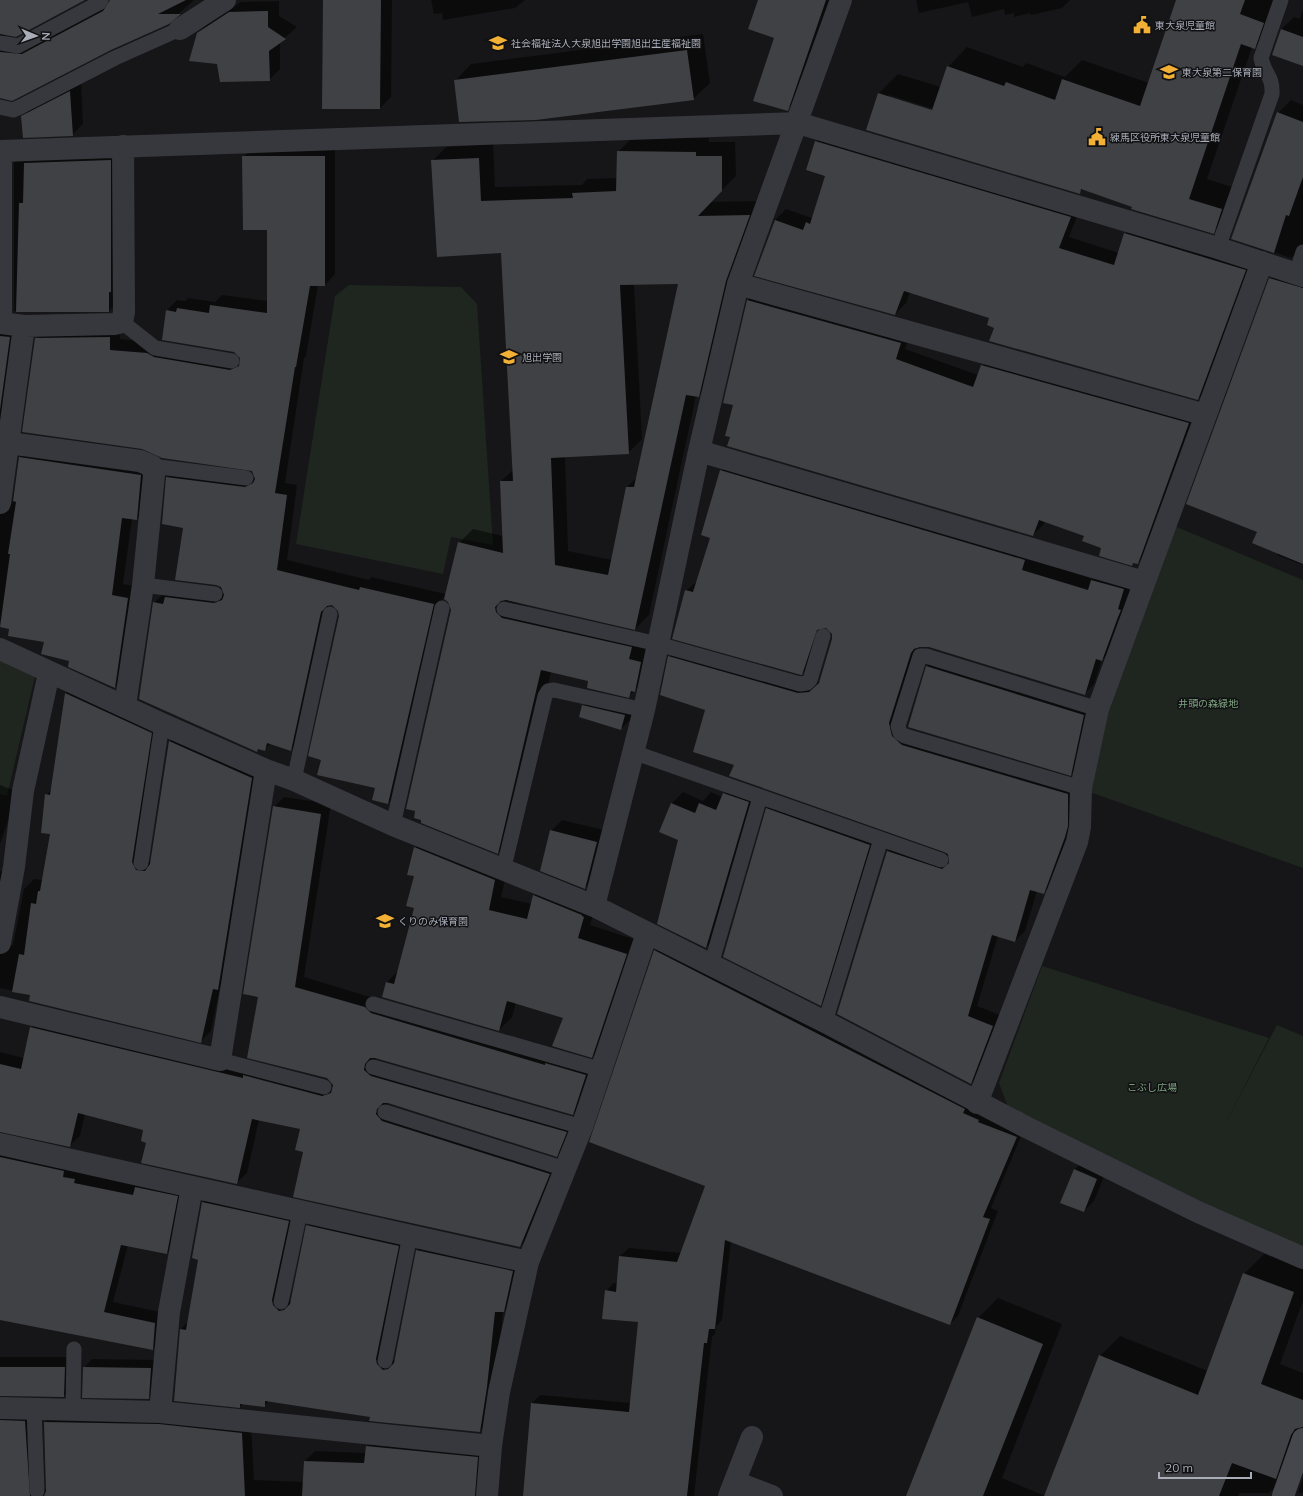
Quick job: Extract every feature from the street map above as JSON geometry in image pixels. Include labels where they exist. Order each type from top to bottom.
[{"type":"street","points":[[180,29],[225,0]]},
{"type":"street","points":[[594,906],[644,710],[699,450],[738,284],[798,123],[841,0]]},
{"type":"street","points":[[123,146],[124,312],[122,322],[116,324],[24,326],[0,323],[1,151],[123,146],[798,123],[1218,248],[1299,275]]},
{"type":"street","points":[[977,1103],[1077,842],[1080,827],[1081,788],[1098,709],[1262,262]]},
{"type":"street","points":[[738,284],[1206,415]]},
{"type":"street","points":[[0,503],[24,326]]},
{"type":"street","points":[[9,443],[140,461],[152,466],[154,475],[143,585],[125,706]]},
{"type":"street","points":[[699,450],[1144,582]]},
{"type":"street","points":[[0,649],[162,724],[266,770],[294,780],[393,825],[503,871],[594,906],[825,1022],[977,1103],[1198,1212],[1303,1258]]},
{"type":"street","points":[[0,943],[7,865],[49,673]]},
{"type":"street","points":[[0,1007],[220,1060],[266,770]]},
{"type":"street","points":[[487,1496],[491,1446],[499,1392],[528,1262],[582,1127],[647,933]]},
{"type":"street","points":[[0,1144],[528,1262]]},
{"type":"street","points":[[160,1412],[169,1312],[192,1187]]},
{"type":"street","points":[[0,1408],[160,1412],[491,1446]]},
{"type":"street","points":[[752,1437],[732,1489],[772,1496]]},
{"type":"street","points":[[1283,1496],[1303,1439]]},
{"type":"lane","points":[[0,43],[18,46],[102,0]]},
{"type":"lane","points":[[1218,248],[1272,94],[1271,78],[1262,65],[1261,58],[1281,0]]},
{"type":"lane","points":[[0,107],[13,110],[20,107],[115,58],[180,29]]},
{"type":"lane","points":[[1299,275],[1303,252]]},
{"type":"lane","points":[[122,322],[154,348],[232,361]]},
{"type":"lane","points":[[152,466],[246,478]]},
{"type":"lane","points":[[143,585],[215,594]]},
{"type":"lane","points":[[393,825],[442,608]]},
{"type":"lane","points":[[504,609],[658,644],[800,684],[807,683],[810,680],[823,636]]},
{"type":"lane","points":[[294,780],[330,614]]},
{"type":"lane","points":[[1081,788],[905,736],[900,732],[898,726],[920,656],[926,656],[1098,709]]},
{"type":"lane","points":[[503,871],[544,696],[548,692],[554,690],[644,710]]},
{"type":"lane","points":[[141,863],[162,724]]},
{"type":"lane","points":[[634,752],[941,860]]},
{"type":"lane","points":[[711,965],[760,797]]},
{"type":"lane","points":[[825,1022],[881,839]]},
{"type":"lane","points":[[373,1004],[602,1070]]},
{"type":"lane","points":[[220,1060],[324,1087]]},
{"type":"lane","points":[[373,1067],[582,1127]]},
{"type":"lane","points":[[385,1112],[565,1169]]},
{"type":"lane","points":[[281,1302],[300,1212]]},
{"type":"lane","points":[[385,1361],[410,1235]]},
{"type":"lane","points":[[72,1409],[74,1349]]},
{"type":"lane","points":[[34,1408],[38,1490]]},
{"type":"green space","points":[[349,285],[461,287],[477,304],[493,545],[451,537],[443,574],[296,544],[335,296]]},
{"type":"green space","name":"井頭の森緑地","points":[[1172,525],[1303,580],[1303,868],[1087,791],[1103,715]]},
{"type":"green space","points":[[0,660],[35,676],[7,796],[0,794]]},
{"type":"green space","name":"こぶし広場","points":[[1042,966],[1269,1038],[1223,1128],[1277,1025],[1303,1036],[1303,1252],[1008,1107],[999,1083]]},
{"type":"building","points":[[0,0],[85,0],[16,37],[0,34]]},
{"type":"building","points":[[110,0],[186,0],[158,14],[181,14],[169,24],[111,50],[12,101],[0,98],[0,52],[22,54],[103,11]]},
{"type":"building","points":[[323,0],[381,0],[380,109],[322,109]]},
{"type":"building","points":[[758,0],[826,0],[788,111],[753,101],[774,38],[748,29]]},
{"type":"building","points":[[1176,0],[1245,0],[1240,14],[1264,23],[1255,49],[1241,44],[1189,199],[1222,209],[1214,234],[1131,209],[1132,207],[1081,189],[1080,194],[866,130],[878,93],[932,110],[947,66],[1004,86],[1006,82],[1055,100],[1062,79],[1140,106]]},
{"type":"building","points":[[268,11],[268,27],[286,39],[269,51],[270,81],[220,82],[217,64],[189,61],[197,33],[229,12]]},
{"type":"building","points":[[1281,29],[1303,37],[1303,66],[1272,55]]},
{"type":"building","points":[[687,50],[694,100],[536,120],[459,122],[454,80]]},
{"type":"building","points":[[70,91],[73,136],[23,138],[21,116]]},
{"type":"building","points":[[1277,112],[1303,122],[1303,177],[1289,216],[1286,215],[1274,253],[1231,239]]},
{"type":"building","points":[[815,141],[1071,217],[1059,248],[1114,265],[1124,233],[1246,270],[1198,400],[989,341],[994,328],[987,325],[989,318],[904,291],[895,315],[754,276],[775,220],[803,230],[806,222],[810,224],[825,176],[806,170]]},
{"type":"building","points":[[617,151],[696,152],[696,156],[722,156],[722,191],[698,216],[750,215],[726,281],[699,397],[686,395],[635,630],[506,600],[501,601],[495,607],[496,612],[502,618],[632,647],[629,659],[641,662],[635,692],[631,691],[629,698],[587,688],[588,681],[541,670],[498,854],[421,823],[421,820],[414,818],[415,811],[406,809],[451,610],[448,602],[444,599],[458,542],[503,553],[500,481],[513,481],[501,253],[437,257],[431,160],[479,158],[481,201],[573,198],[572,193],[616,191]],"holes":[[[678,284],[634,487],[626,487],[608,575],[555,565],[551,458],[629,454],[620,285]]]},
{"type":"building","points":[[242,156],[325,156],[325,286],[310,286],[295,367],[275,493],[287,495],[277,570],[359,590],[360,587],[434,604],[388,804],[372,800],[375,788],[317,775],[321,760],[308,756],[339,616],[338,611],[332,605],[327,606],[321,612],[291,751],[267,743],[265,751],[258,749],[257,752],[139,699],[153,602],[163,604],[165,597],[214,603],[222,600],[224,595],[221,587],[216,585],[175,580],[183,528],[162,524],[166,477],[245,487],[253,483],[255,479],[252,471],[162,458],[142,449],[22,432],[35,338],[110,337],[110,350],[147,353],[154,357],[230,370],[239,366],[240,358],[234,352],[162,340],[166,310],[176,312],[177,308],[209,313],[210,305],[267,313],[267,230],[243,230]]},
{"type":"building","points":[[111,160],[111,292],[109,292],[109,312],[16,312],[19,203],[23,203],[24,163]]},
{"type":"building","points":[[1269,278],[1303,288],[1303,564],[1252,543],[1257,532],[1186,504]]},
{"type":"building","points":[[747,300],[901,343],[896,359],[973,387],[981,365],[1189,423],[1138,564],[1133,563],[1132,566],[1099,556],[1101,548],[1082,541],[1084,536],[1039,520],[1033,536],[727,446],[730,437],[725,436],[733,405],[723,403]]},
{"type":"building","points":[[0,336],[10,337],[0,410]]},
{"type":"building","points":[[19,457],[141,475],[137,520],[122,518],[112,595],[128,598],[115,688],[68,667],[69,661],[41,654],[44,642],[8,636],[9,629],[0,627],[10,554],[8,554],[16,502],[13,501]]},
{"type":"building","points":[[720,470],[1025,560],[1022,570],[1088,590],[1091,580],[1124,589],[1118,609],[1121,610],[1102,661],[1096,659],[1085,695],[929,647],[920,647],[914,649],[911,653],[889,723],[892,736],[902,745],[1068,794],[1068,826],[1044,894],[1030,890],[1015,942],[992,935],[968,1016],[993,1026],[971,1084],[837,1014],[887,851],[942,869],[949,863],[948,854],[729,776],[734,765],[693,752],[705,710],[660,695],[668,656],[798,693],[809,692],[819,683],[832,639],[832,634],[826,628],[817,630],[801,675],[672,639],[685,590],[693,592],[710,538],[701,535]]},
{"type":"building","points":[[926,666],[1084,715],[1071,776],[908,727]]},
{"type":"building","points":[[65,693],[152,733],[132,862],[136,870],[145,871],[150,864],[169,741],[252,778],[218,990],[213,989],[201,1043],[29,1001],[30,995],[12,992],[19,954],[24,955],[31,903],[36,904],[38,891],[40,891],[50,834],[41,833],[45,794],[50,795]]},
{"type":"building","points":[[582,705],[625,715],[621,730],[579,717]]},
{"type":"building","points":[[723,793],[749,802],[706,948],[657,924],[678,840],[659,832],[671,803],[695,813],[699,803],[716,810]]},
{"type":"building","points":[[273,806],[321,814],[295,987],[365,1007],[371,1013],[545,1065],[545,1063],[586,1075],[573,1115],[375,1058],[370,1058],[365,1064],[364,1070],[371,1076],[567,1132],[557,1157],[388,1103],[383,1103],[377,1109],[376,1114],[382,1121],[550,1174],[520,1247],[293,1197],[303,1152],[295,1150],[300,1129],[252,1119],[237,1184],[141,1163],[146,1143],[141,1141],[143,1130],[78,1113],[70,1147],[0,1132],[0,1064],[21,1069],[30,1027],[243,1078],[243,1075],[322,1096],[331,1093],[333,1085],[327,1078],[247,1058],[258,997],[243,994]]},
{"type":"building","points":[[766,808],[870,845],[821,1006],[723,957]]},
{"type":"building","points":[[550,830],[597,842],[585,889],[540,871]]},
{"type":"building","points":[[414,847],[495,880],[489,910],[527,919],[533,895],[582,915],[584,917],[578,938],[627,954],[592,1058],[552,1046],[563,1018],[507,1001],[499,1031],[382,997],[386,982],[394,984],[414,908],[406,906],[414,876],[407,875]]},
{"type":"building","points":[[654,950],[965,1109],[963,1113],[979,1120],[978,1122],[1017,1137],[983,1217],[990,1219],[950,1325],[725,1240],[715,1329],[709,1329],[707,1343],[704,1343],[687,1496],[523,1496],[531,1403],[629,1412],[638,1322],[602,1319],[605,1290],[616,1292],[619,1256],[677,1262],[705,1186],[589,1142]]},
{"type":"building","points":[[0,1157],[64,1171],[63,1177],[75,1179],[74,1183],[133,1195],[135,1187],[178,1196],[167,1254],[121,1245],[104,1312],[155,1323],[153,1350],[0,1320]]},
{"type":"building","points":[[1074,1169],[1097,1179],[1084,1212],[1060,1203]]},
{"type":"building","points":[[202,1202],[289,1221],[272,1300],[273,1305],[279,1311],[284,1310],[290,1304],[306,1225],[399,1246],[376,1359],[377,1364],[383,1370],[388,1369],[394,1363],[416,1250],[513,1271],[504,1312],[495,1312],[487,1387],[480,1432],[369,1421],[370,1417],[265,1401],[265,1407],[240,1404],[240,1408],[174,1401],[180,1329],[186,1330],[198,1260],[192,1258]]},
{"type":"building","points":[[1243,1273],[1294,1292],[1261,1384],[1303,1400],[1303,1427],[1295,1429],[1291,1435],[1276,1479],[1232,1463],[1219,1496],[1044,1496],[1099,1355],[1198,1395]]},
{"type":"building","points":[[977,1317],[1043,1344],[983,1496],[906,1496]]},
{"type":"building","points":[[0,1367],[65,1367],[64,1397],[0,1396]]},
{"type":"building","points":[[83,1367],[151,1368],[149,1399],[82,1398]]},
{"type":"building","points":[[0,1420],[25,1421],[30,1496],[0,1496]]},
{"type":"building","points":[[44,1422],[159,1424],[242,1433],[245,1496],[44,1496],[46,1491]]},
{"type":"building","points":[[366,1446],[478,1457],[475,1496],[302,1496],[304,1461],[364,1463]]},
{"type":"place","name":"東大泉児童館","points":[[1142,25]]},
{"type":"place","name":"社会福祉法人大泉旭出学園旭出生産福祉園","points":[[498,43]]},
{"type":"place","name":"東大泉第二保育園","points":[[1169,72]]},
{"type":"place","name":"練馬区役所東大泉児童館","points":[[1097,137]]},
{"type":"place","name":"旭出学園","points":[[509,357]]},
{"type":"place","name":"くりのみ保育園","points":[[385,921]]}]
